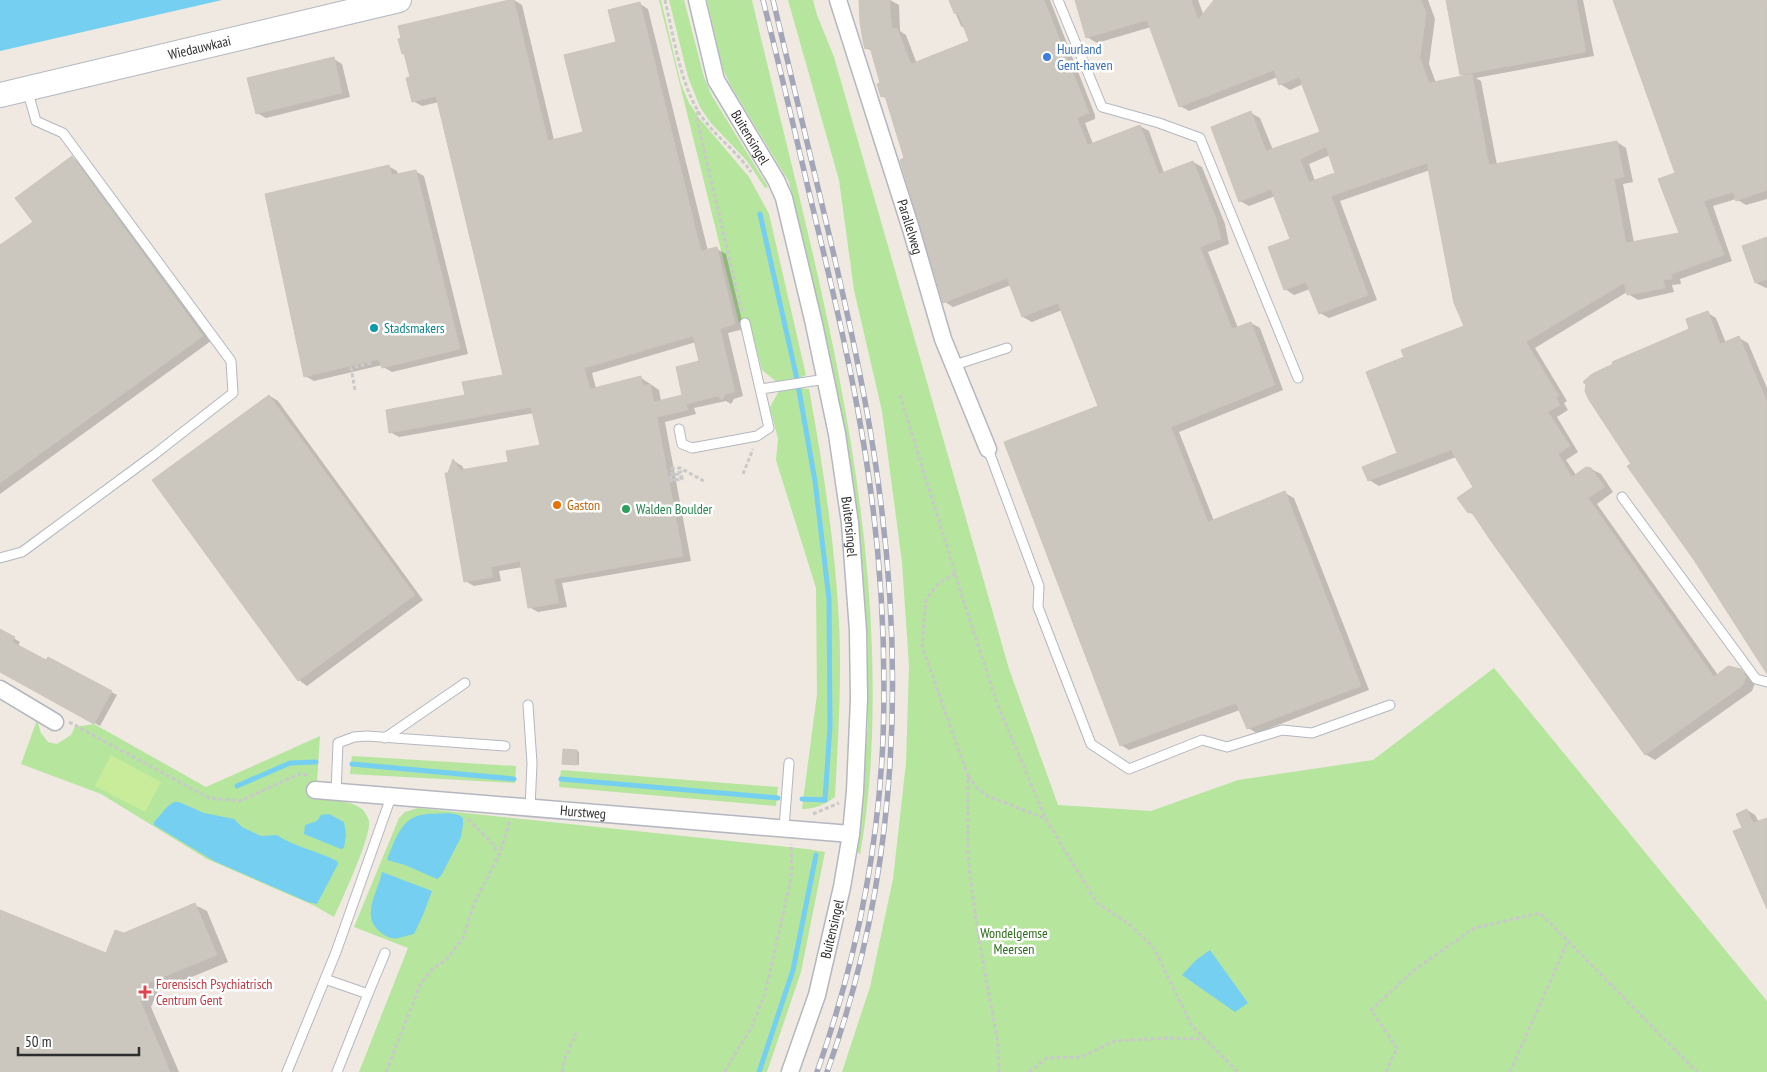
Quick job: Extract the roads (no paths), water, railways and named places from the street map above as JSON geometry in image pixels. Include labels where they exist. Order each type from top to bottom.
[{"type":"main road","name":"Wiedauwkaai","points":[[0,95],[399,0]]},
{"type":"street","name":"Buitensingel","points":[[697,0],[716,80],[776,180],[784,198],[826,378],[837,434],[850,524],[856,601],[859,699],[856,791],[833,832],[842,887],[816,995],[790,1072]]},
{"type":"street","name":"Parallelweg","points":[[838,0],[905,210],[943,339],[988,449]]},
{"type":"street","points":[[0,689],[55,722]]},
{"type":"street","name":"Hurstweg","points":[[315,790],[833,832]]},
{"type":"lane","points":[[1058,0],[1102,107],[1159,123],[1200,138],[1298,378]]},
{"type":"lane","points":[[0,558],[22,552],[156,454],[233,393],[231,361],[63,133],[36,121],[27,88]]},
{"type":"lane","points":[[679,429],[682,444],[692,448],[756,436],[769,428],[745,323]]},
{"type":"lane","points":[[955,365],[1007,348]]},
{"type":"lane","points":[[761,388],[826,378]]},
{"type":"lane","points":[[988,449],[1039,586],[1038,607],[1091,744],[1129,770],[1202,740],[1227,747],[1282,730],[1312,733],[1390,705]]},
{"type":"lane","points":[[1622,497],[1756,679],[1767,682]]},
{"type":"lane","points":[[384,738],[465,683]]},
{"type":"lane","points":[[523,807],[532,763],[528,704]]},
{"type":"lane","points":[[336,793],[338,742],[354,737],[366,736],[505,746]]},
{"type":"lane","points":[[789,829],[790,763]]},
{"type":"lane","points":[[287,1072],[325,979],[391,796]]},
{"type":"lane","points":[[337,1072],[385,953]]},
{"type":"lane","points":[[325,979],[368,994]]},
{"type":"water","points":[[0,0],[222,0],[0,51]]},
{"type":"water","points":[[174,802],[179,802],[204,813],[234,819],[242,827],[261,836],[277,835],[291,843],[337,861],[338,864],[317,904],[308,902],[214,861],[154,825],[154,822]]},
{"type":"water","points":[[449,813],[463,818],[463,825],[461,837],[441,876],[437,879],[405,865],[387,860],[399,833],[408,821],[421,815]]},
{"type":"water","points":[[329,814],[344,822],[346,835],[344,848],[341,849],[304,834],[305,825],[317,821],[321,815]]},
{"type":"water","points":[[382,872],[432,891],[414,934],[391,938],[383,934],[373,924],[371,917],[372,902]]},
{"type":"water","points":[[1210,950],[1248,1003],[1235,1012],[1182,975],[1196,960]]},
{"type":"waterway","points":[[760,214],[797,379],[815,481],[829,599],[830,726],[825,800],[802,799]]},
{"type":"waterway","points":[[237,786],[290,763],[316,762]]},
{"type":"waterway","points":[[352,764],[514,779]]},
{"type":"waterway","points":[[561,779],[778,798]]},
{"type":"waterway","points":[[759,1072],[793,970],[816,855]]},
{"type":"railway","points":[[763,0],[852,379],[876,530],[882,614],[884,656],[883,739],[876,824],[870,866],[853,950],[831,1032],[817,1072]]},
{"type":"railway","points":[[773,0],[841,286],[864,394],[881,504],[892,648],[892,720],[888,791],[879,863],[867,933],[849,1003],[827,1072]]},
{"type":"place","name":"Huurland Gent-haven","points":[[1047,57]]},
{"type":"place","name":"Stadsmakers","points":[[374,328]]},
{"type":"place","name":"Gaston","points":[[557,505]]},
{"type":"place","name":"Walden Boulder","points":[[626,509]]},
{"type":"place","name":"Forensisch Psychiatrisch Centrum Gent","points":[[145,992]]},
{"type":"park label","name":"Wondelgemse Meersen","points":[[1014,942]]}]
